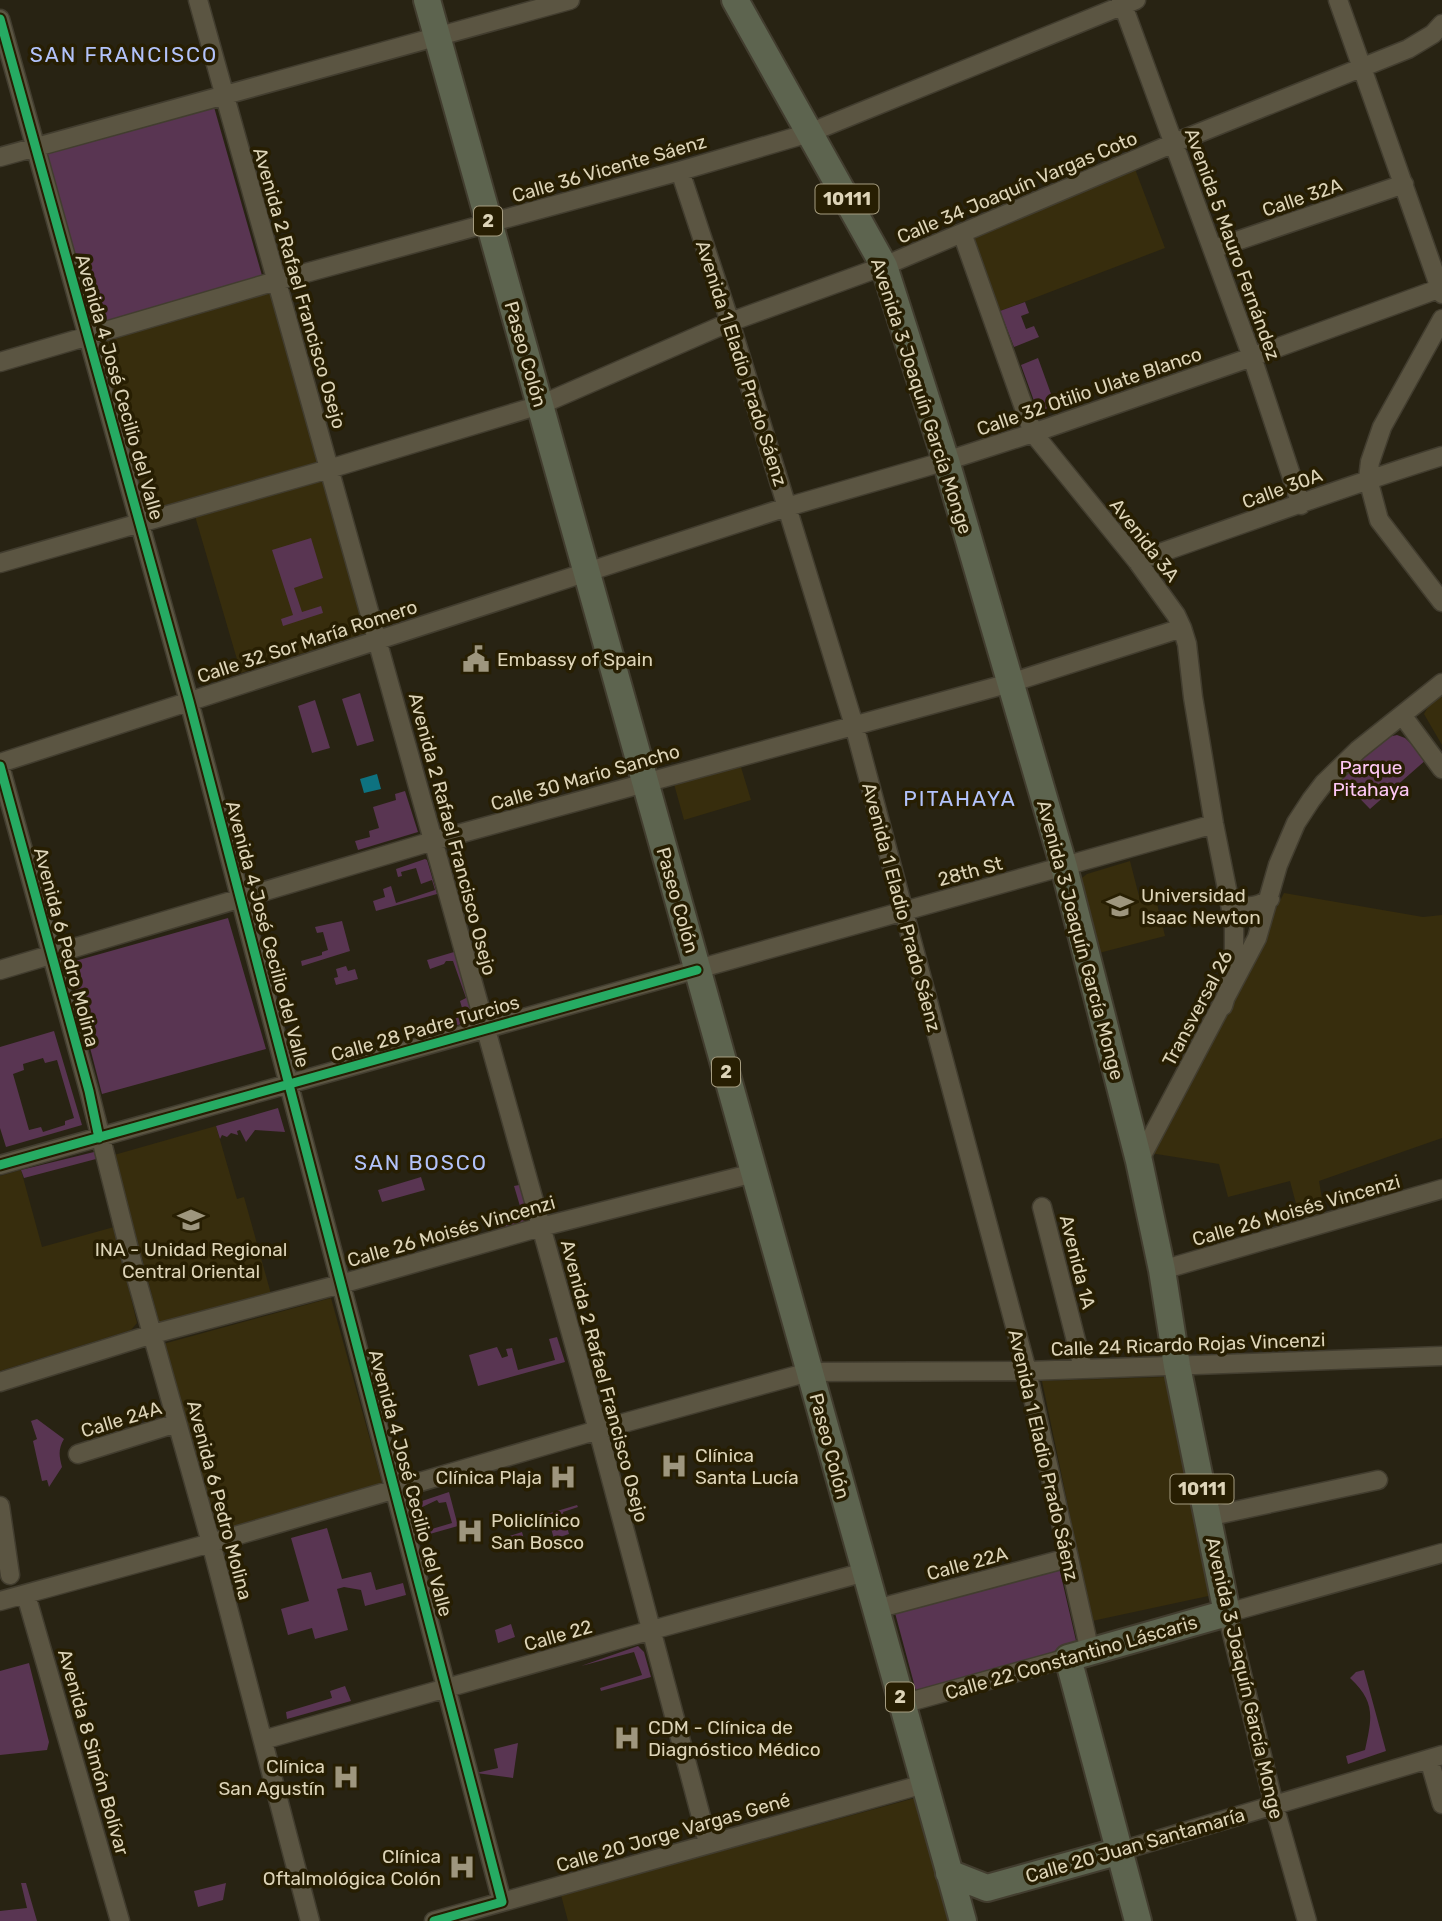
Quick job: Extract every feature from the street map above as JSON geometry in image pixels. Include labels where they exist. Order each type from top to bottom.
[{"type":"highway","name":"Paseo Colón","points":[[427,0],[964,1921]]},
{"type":"highway","name":"Avenida 3 Joaquín García Monge","points":[[735,0],[884,266],[946,461],[1065,867],[1139,1161],[1227,1612]]},
{"type":"highway","name":"Calle 22 Constantino Láscaris","points":[[1079,1655],[1227,1612]]},
{"type":"highway","name":"Avenida 1 Eladio Prado Sáenz","points":[[1079,1655],[1120,1851],[1138,1921]]},
{"type":"highway","name":"Calle 20 Juan Santamaría","points":[[987,1888],[1120,1851]]},
{"type":"highway","points":[[949,1873],[987,1888],[964,1921]]},
{"type":"street","name":"Avenida 2 Rafael Francisco Osejo","points":[[198,0],[598,1430],[708,1843]]},
{"type":"street","points":[[0,157],[570,0]]},
{"type":"street","points":[[1338,0],[1441,291]]},
{"type":"street","name":"Calle 36 Vicente Sáenz","points":[[0,362],[276,281],[680,171],[809,133],[1127,2]]},
{"type":"street","name":"Avenida 5 Mauro Fernández","points":[[1127,2],[1301,505]]},
{"type":"street","name":"Avenida 4 José Cecilio del Valle","points":[[0,19],[189,702],[502,1902]]},
{"type":"street","name":"Calle 34 Joaquín Vargas Coto","points":[[0,563],[329,469],[540,405],[730,322],[884,266],[1174,143],[1408,49],[1433,34],[1442,24]]},
{"type":"street","name":"Avenida 1 Eladio Prado Sáenz","points":[[680,171],[730,322],[854,725],[1027,1371],[1069,1558],[1079,1655]]},
{"type":"street","name":"Calle 32A","points":[[1213,249],[1404,184]]},
{"type":"street","name":"Avenida 3A","points":[[961,233],[1033,433],[1137,561],[1176,615],[1182,628],[1187,644],[1214,824],[1234,924],[1231,979],[1223,1006]]},
{"type":"street","name":"Calle 32 Otilio Ulate Blanco","points":[[586,573],[788,507],[1033,433],[1441,291]]},
{"type":"street","points":[[1442,319],[1382,427],[1370,462],[1368,479],[1379,520],[1442,602]]},
{"type":"street","name":"Calle 30A","points":[[1137,561],[1368,479],[1442,456]]},
{"type":"street","name":"Calle 32 Sor María Romero","points":[[0,765],[586,573]]},
{"type":"street","name":"Calle 30 Mario Sancho","points":[[0,970],[433,841],[1010,682],[1182,628]]},
{"type":"street","name":"Transversal 26","points":[[1139,1161],[1257,938],[1278,865],[1296,823],[1324,783],[1358,750],[1442,683]]},
{"type":"street","points":[[1402,715],[1442,769]]},
{"type":"street","name":"Avenida 6 Pedro Molina","points":[[0,765],[5,807],[51,955],[89,1091],[99,1138],[211,1543],[310,1921]]},
{"type":"street","name":"28th St","points":[[697,970],[1214,824]]},
{"type":"street","points":[[1228,897],[1248,907],[1270,899]]},
{"type":"street","name":"Calle 28 Padre Turcios","points":[[0,1165],[697,970]]},
{"type":"street","name":"Calle 26 Moisés Vincenzi","points":[[0,1382],[153,1335],[541,1227],[754,1173]]},
{"type":"street","name":"Calle 26 Moisés Vincenzi","points":[[1162,1270],[1442,1189]]},
{"type":"street","name":"Avenida 1A","points":[[1042,1207],[1083,1368]]},
{"type":"street","name":"Calle 24 Ricardo Rojas Vincenzi","points":[[0,1601],[809,1372],[1027,1371],[1442,1356]]},
{"type":"street","name":"Calle 24A","points":[[78,1454],[177,1423]]},
{"type":"street","points":[[1207,1517],[1378,1480]]},
{"type":"street","points":[[0,1506],[10,1575]]},
{"type":"street","name":"Calle 22 Constantino Láscaris","points":[[1227,1612],[1442,1553]]},
{"type":"street","name":"Calle 22A","points":[[876,1609],[1069,1558]]},
{"type":"street","name":"Calle 22","points":[[263,1740],[865,1572]]},
{"type":"street","name":"Avenida 8 Simón Bolívar","points":[[26,1595],[120,1921]]},
{"type":"street","name":"Avenida 3 Joaquín García Monge","points":[[1227,1612],[1273,1805],[1307,1921]]},
{"type":"street","name":"Calle 22 Constantino Láscaris","points":[[902,1704],[1079,1655]]},
{"type":"street","points":[[1436,1757],[1442,1804]]},
{"type":"street","name":"Calle 20 Juan Santamaría","points":[[1120,1851],[1436,1757]]},
{"type":"street","name":"Calle 20 Jorge Vargas Gené","points":[[434,1921],[924,1784]]},
{"type":"shaded area","points":[[1135,169],[1165,248],[1000,311],[972,236]]},
{"type":"shaded area","points":[[273,291],[324,466],[149,518],[99,342]]},
{"type":"shaded area","points":[[325,478],[369,632],[241,673],[195,516]]},
{"type":"shaded area","points":[[1442,692],[1442,745],[1424,714],[1433,698]]},
{"type":"shaded area","points":[[740,764],[751,800],[684,820],[674,784]]},
{"type":"shaded area","name":"Universidad Isaac Newton","points":[[1130,861],[1140,900],[1155,896],[1165,936],[1095,954],[1079,880],[1087,874]]},
{"type":"shaded area","points":[[1284,893],[1423,917],[1442,915],[1442,1138],[1319,1181],[1325,1217],[1301,1223],[1290,1181],[1228,1197],[1219,1164],[1150,1153]]},
{"type":"shaded area","name":"INA - Unidad Regional Central Oriental","points":[[216,1126],[237,1199],[244,1197],[271,1294],[160,1325],[114,1155]]},
{"type":"shaded area","points":[[21,1170],[42,1247],[114,1227],[137,1323],[131,1330],[0,1371],[0,1176]]},
{"type":"shaded area","points":[[331,1298],[382,1483],[214,1534],[163,1344]]},
{"type":"shaded area","points":[[1165,1377],[1213,1595],[1092,1621],[1042,1381]]},
{"type":"shaded area","points":[[915,1798],[949,1921],[568,1921],[561,1895]]},
{"type":"green space","points":[[214,107],[263,279],[93,327],[44,154]]},
{"type":"green space","points":[[1025,302],[1029,313],[1021,316],[1026,329],[1034,326],[1039,337],[1014,347],[1000,311]]},
{"type":"green space","points":[[1038,358],[1055,405],[1038,412],[1021,365]]},
{"type":"green space","points":[[311,538],[323,578],[294,588],[302,612],[321,606],[323,613],[283,626],[281,619],[293,615],[272,550]]},
{"type":"green space","points":[[360,693],[374,741],[357,746],[342,699]]},
{"type":"green space","points":[[315,700],[330,748],[312,753],[298,706]]},
{"type":"green space","name":"Parque Pitahaya","points":[[1397,735],[1405,738],[1427,759],[1370,809],[1339,777],[1388,737]]},
{"type":"green space","points":[[405,791],[418,832],[358,850],[355,841],[370,837],[369,831],[379,828],[373,807],[396,800],[395,794]]},
{"type":"green space","points":[[425,859],[437,894],[376,911],[373,901],[385,897],[383,889],[391,886],[396,903],[435,890],[432,880],[421,884],[416,868],[401,872],[402,876],[398,877],[396,869]]},
{"type":"green space","points":[[228,918],[266,1049],[102,1094],[68,963]]},
{"type":"green space","points":[[342,921],[350,951],[302,966],[301,961],[322,955],[322,952],[328,950],[323,932],[317,933],[315,927]]},
{"type":"green space","points":[[454,952],[475,1020],[434,1032],[433,1028],[464,1015],[460,1001],[466,998],[453,961],[446,961],[430,969],[427,960]]},
{"type":"green space","points":[[346,966],[348,971],[355,969],[358,979],[336,985],[336,969]]},
{"type":"green space","points":[[54,1031],[82,1125],[6,1147],[0,1128],[0,1047]],"holes":[[[43,1058],[45,1063],[57,1060],[74,1118],[65,1121],[65,1125],[43,1132],[41,1127],[29,1130],[13,1074],[24,1070],[23,1064]]]},
{"type":"green space","points":[[278,1108],[285,1132],[255,1130],[246,1142],[240,1130],[237,1131],[238,1135],[222,1135],[220,1139],[216,1126]]},
{"type":"green space","points":[[94,1152],[96,1159],[24,1178],[21,1170]]},
{"type":"green space","points":[[421,1177],[425,1190],[382,1202],[378,1190]]},
{"type":"green space","points":[[519,1185],[530,1220],[498,1230],[497,1227],[520,1221],[522,1213],[514,1186]]},
{"type":"green space","points":[[557,1337],[565,1362],[478,1386],[469,1355],[497,1347],[502,1358],[508,1356],[506,1349],[512,1348],[518,1370],[555,1360],[549,1339]]},
{"type":"green space","points":[[37,1419],[64,1439],[60,1453],[62,1467],[49,1487],[47,1480],[42,1481],[33,1441],[37,1439],[31,1421]]},
{"type":"green space","points":[[449,1492],[458,1526],[419,1537],[413,1504]],"holes":[[[437,1500],[439,1503],[446,1502],[452,1523],[425,1531],[418,1509]]]},
{"type":"green space","points":[[577,1505],[578,1507],[563,1512],[569,1534],[554,1539],[547,1514]]},
{"type":"green space","points":[[327,1528],[342,1579],[371,1572],[376,1590],[403,1583],[406,1595],[365,1606],[361,1590],[344,1587],[337,1589],[348,1630],[315,1639],[312,1628],[288,1635],[281,1609],[309,1601],[291,1538]]},
{"type":"green space","points":[[522,1532],[526,1546],[504,1552],[500,1539]]},
{"type":"green space","points":[[1059,1567],[1077,1645],[916,1691],[895,1613]]},
{"type":"green space","points":[[511,1624],[515,1637],[498,1643],[495,1630]]},
{"type":"green space","points":[[638,1646],[644,1652],[651,1677],[601,1691],[600,1688],[642,1675],[634,1652],[581,1666]]},
{"type":"green space","points":[[29,1663],[49,1742],[47,1750],[0,1755],[0,1671]]},
{"type":"green space","points":[[1364,1670],[1386,1751],[1348,1764],[1346,1756],[1365,1750],[1369,1729],[1368,1703],[1350,1678],[1356,1672]]},
{"type":"green space","points":[[345,1686],[351,1701],[287,1719],[286,1712],[332,1698],[330,1691]]},
{"type":"green space","points":[[518,1743],[513,1778],[476,1773],[498,1768],[494,1749]]},
{"type":"green space","points":[[21,1883],[26,1883],[37,1921],[0,1921],[0,1911],[27,1908]]},
{"type":"green space","points":[[226,1883],[223,1900],[198,1907],[194,1891]]},
{"type":"water","points":[[377,774],[381,789],[364,793],[360,779]]},
{"type":"cycle path","points":[[0,19],[189,701],[502,1902],[434,1921]]},
{"type":"cycle path","points":[[0,766],[89,1091],[99,1138]]},
{"type":"cycle path","points":[[0,1165],[697,970]]},
{"type":"place","name":"Embassy of Spain","points":[[476,659]]},
{"type":"place","name":"Universidad Isaac Newton","points":[[1120,906]]},
{"type":"place","name":"INA - Unidad Regional Central Oriental","points":[[191,1220]]},
{"type":"place","name":"Clínica Santa Lucía","points":[[674,1466]]},
{"type":"place","name":"Clínica Plaja","points":[[563,1477]]},
{"type":"place","name":"Policlínico San Bosco","points":[[470,1531]]},
{"type":"place","name":"CDM - Clínica de Diagnóstico Médico","points":[[627,1738]]},
{"type":"place","name":"Clínica San Agustín","points":[[346,1777]]},
{"type":"place","name":"Clínica Oftalmológica Colón","points":[[462,1867]]},
{"type":"district","name":"SAN FRANCISCO","points":[[124,55]]},
{"type":"district","name":"PITAHAYA","points":[[960,799]]},
{"type":"district","name":"SAN BOSCO","points":[[421,1163]]}]
